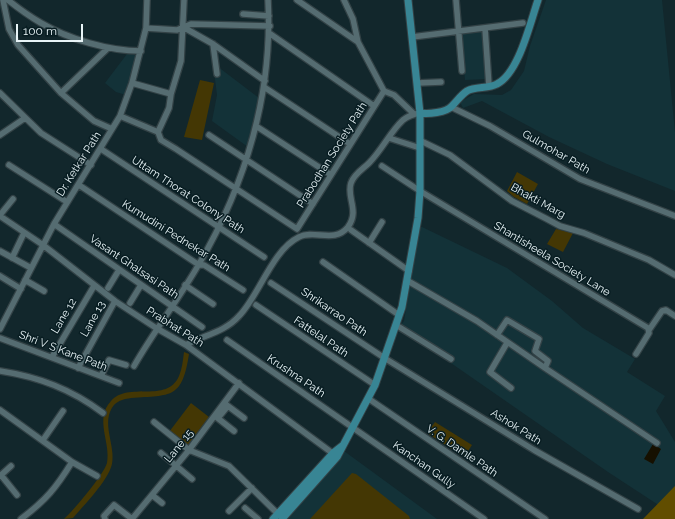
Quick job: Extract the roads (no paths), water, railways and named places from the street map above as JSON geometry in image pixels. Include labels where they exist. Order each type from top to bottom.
[{"type":"main road","points":[[278,517],[335,455],[354,427],[376,385],[386,359],[408,281],[418,218],[420,191],[420,145],[417,113],[417,84],[408,0]]},
{"type":"main road","points":[[417,113],[424,110],[451,107],[460,96],[468,91],[502,81],[513,67],[538,0]]},
{"type":"street","points":[[3,0],[9,29],[18,45],[61,93],[94,121],[112,129]]},
{"type":"street","points":[[8,0],[41,24],[108,48],[141,51]]},
{"type":"street","name":"Dr. Ketkar Path","points":[[0,329],[54,224],[120,116],[141,51],[146,28],[147,0]]},
{"type":"street","points":[[184,0],[181,61],[171,94],[169,108],[158,132],[159,138],[236,189]]},
{"type":"street","points":[[134,366],[156,328],[199,265],[219,227],[236,189],[256,126],[265,84],[270,26],[268,0]]},
{"type":"street","points":[[297,0],[358,42]]},
{"type":"street","points":[[186,345],[217,332],[239,317],[285,248],[299,236],[333,236],[342,232],[348,226],[354,207],[351,183],[356,174],[370,162],[404,119],[417,113],[394,95],[384,91],[358,42],[353,19],[344,0]]},
{"type":"street","points":[[456,0],[462,71]]},
{"type":"street","points":[[243,14],[269,16]]},
{"type":"street","points":[[412,37],[523,23]]},
{"type":"street","points":[[146,28],[177,30],[191,24],[270,26]]},
{"type":"street","points":[[183,27],[213,44],[265,84],[350,144]]},
{"type":"street","points":[[485,28],[489,86]]},
{"type":"street","points":[[269,33],[374,106]]},
{"type":"street","points":[[213,44],[217,74]]},
{"type":"street","points":[[61,93],[108,48]]},
{"type":"street","points":[[132,82],[171,94]]},
{"type":"street","points":[[417,84],[441,82]]},
{"type":"street","name":"Prabodhan Society Path","points":[[236,189],[297,229],[384,91]]},
{"type":"street","points":[[0,93],[53,141],[91,165]]},
{"type":"street","name":"Gulmohar Path","points":[[451,107],[490,126],[580,179],[675,216]]},
{"type":"street","points":[[120,116],[158,132]]},
{"type":"street","points":[[0,135],[26,118]]},
{"type":"street","points":[[256,126],[331,175]]},
{"type":"street","points":[[209,135],[313,204]]},
{"type":"street","name":"Bhakti Marg","points":[[389,138],[420,145],[450,155],[512,201],[560,226],[584,233],[649,260],[675,275]]},
{"type":"street","name":"Uttam Thorat Colony Path","points":[[101,149],[264,256]]},
{"type":"street","points":[[9,165],[67,202]]},
{"type":"street","name":"Shantisheela Society Lane","points":[[382,166],[420,191],[649,330]]},
{"type":"street","name":"Kumudini Pednekar Path","points":[[79,185],[199,265],[204,265],[243,290]]},
{"type":"street","points":[[0,216],[13,199]]},
{"type":"street","name":"Prabhat Path","points":[[0,216],[43,245],[115,301],[156,328],[186,345],[335,455]]},
{"type":"street","points":[[368,243],[382,222]]},
{"type":"street","name":"Vasant Ghalsasi Path","points":[[54,224],[202,327]]},
{"type":"street","points":[[351,230],[409,271]]},
{"type":"street","points":[[12,258],[24,233]]},
{"type":"street","points":[[0,251],[31,268]]},
{"type":"street","points":[[323,262],[399,315]]},
{"type":"street","points":[[108,288],[119,270]]},
{"type":"street","points":[[0,276],[20,289]]},
{"type":"street","points":[[25,280],[44,291]]},
{"type":"street","points":[[408,281],[477,321],[657,442]]},
{"type":"street","name":"Shrikarrao Path","points":[[271,283],[386,359]]},
{"type":"street","points":[[130,303],[142,285]]},
{"type":"street","points":[[186,285],[213,304]]},
{"type":"street","name":"Lane 12","points":[[52,357],[94,286]]},
{"type":"street","name":"Lane 13","points":[[78,368],[115,301]]},
{"type":"street","name":"Fattelal Path","points":[[256,306],[376,385]]},
{"type":"street","points":[[636,354],[662,310],[666,310],[675,316]]},
{"type":"street","points":[[497,335],[507,320],[539,339],[535,351],[548,361],[545,368]]},
{"type":"street","points":[[396,325],[451,359]]},
{"type":"street","name":"Shri V S Kane Path","points":[[0,338],[119,383]]},
{"type":"street","name":"Krushna Path","points":[[227,340],[354,427]]},
{"type":"street","points":[[507,342],[490,372],[511,388]]},
{"type":"street","name":"Ashok Path","points":[[386,359],[534,450],[638,509]]},
{"type":"street","points":[[101,376],[109,360],[126,366]]},
{"type":"street","points":[[0,371],[29,375],[82,397],[103,413]]},
{"type":"street","name":"Lane 15","points":[[132,519],[217,417],[239,383]]},
{"type":"street","name":"V. G. Damle Path","points":[[369,399],[545,519]]},
{"type":"street","points":[[226,404],[244,418]]},
{"type":"street","points":[[0,410],[72,462],[97,476]]},
{"type":"street","points":[[43,440],[63,411]]},
{"type":"street","points":[[217,417],[234,431]]},
{"type":"street","points":[[154,422],[189,450],[229,466],[252,488],[278,517]]},
{"type":"street","name":"Kanchan Gully","points":[[354,427],[484,519]]},
{"type":"street","points":[[161,453],[192,479]]},
{"type":"street","points":[[21,519],[52,493],[72,462]]},
{"type":"street","points":[[11,466],[0,475],[17,495]]},
{"type":"street","points":[[229,511],[252,488]]},
{"type":"street","points":[[152,495],[162,503]]},
{"type":"street","points":[[104,519],[104,516],[112,506],[116,506],[132,519]]},
{"type":"street","points":[[245,508],[258,519]]},
{"type":"street","points":[[122,519],[126,514]]}]
